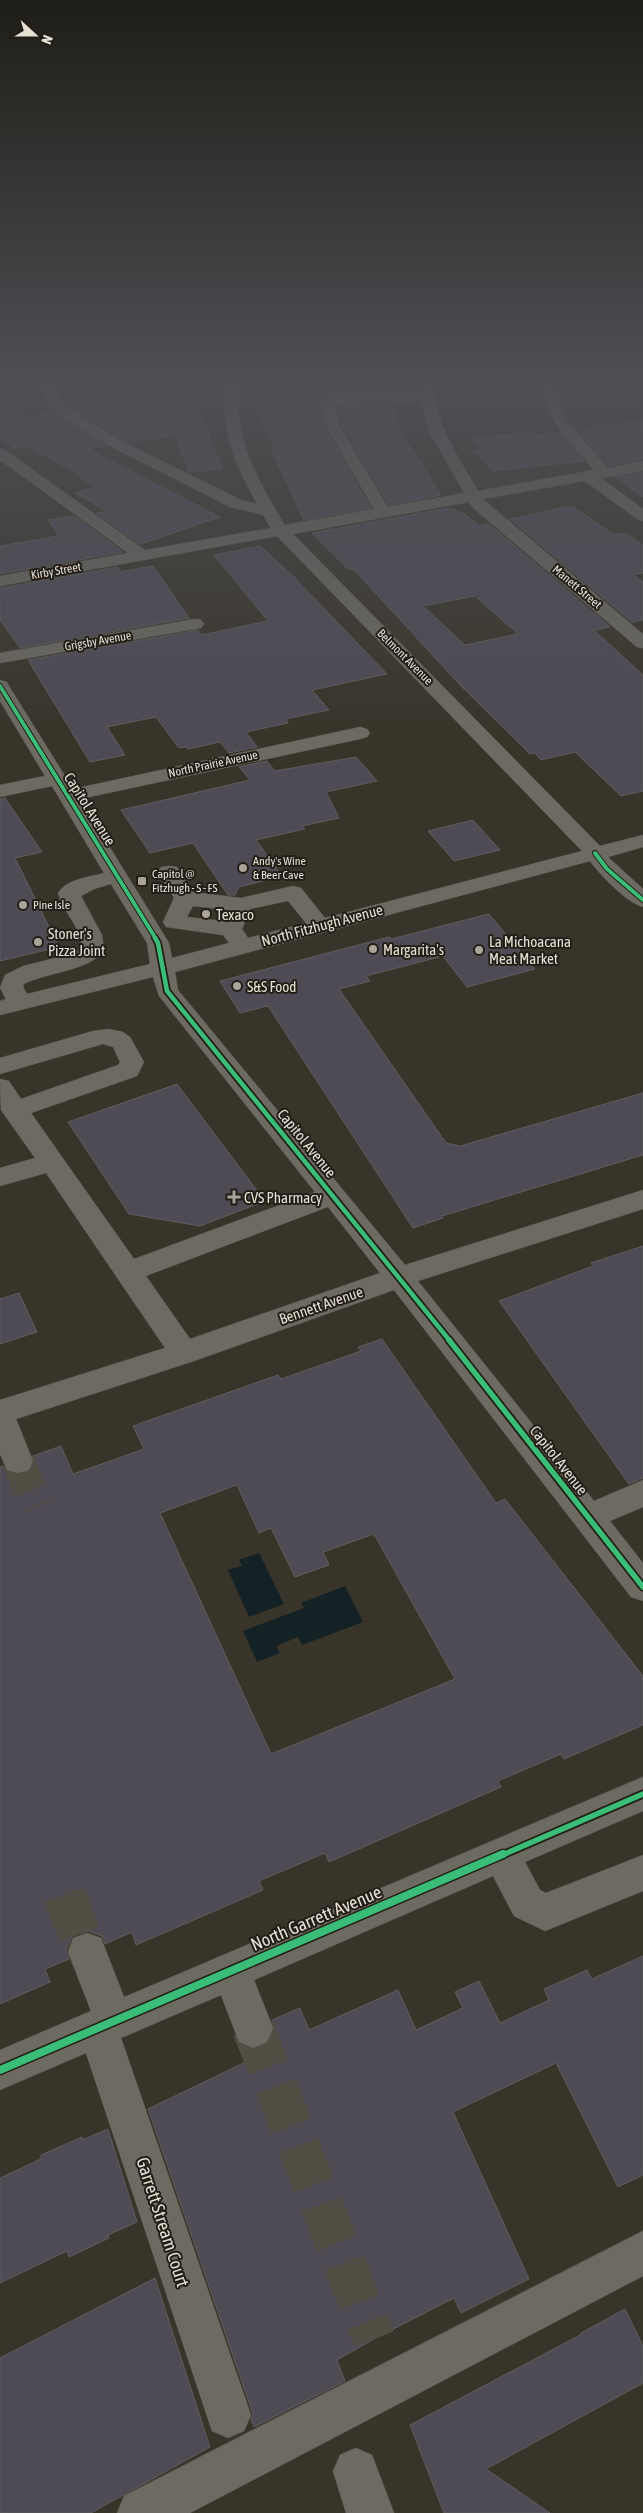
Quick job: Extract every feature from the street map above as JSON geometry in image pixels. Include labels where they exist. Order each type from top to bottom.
[{"type":"street","points":[[60,496],[141,555]]},
{"type":"street","points":[[221,496],[236,504],[268,511]]},
{"type":"street","name":"Belmont Avenue","points":[[261,496],[280,530],[594,853],[607,869],[635,884],[643,900]]},
{"type":"street","points":[[374,496],[383,512]]},
{"type":"street","name":"Kirby Street","points":[[0,581],[472,496]]},
{"type":"street","name":"Manett Street","points":[[474,496],[478,504],[643,643]]},
{"type":"street","points":[[621,496],[643,516]]},
{"type":"street","name":"Grigsby Avenue","points":[[0,658],[195,624]]},
{"type":"street","name":"Capitol Avenue","points":[[0,686],[158,943],[167,991],[399,1277],[643,1587]]},
{"type":"street","name":"North Prairie Avenue","points":[[0,791],[62,788],[360,733]]},
{"type":"street","name":"North Fitzhugh Avenue","points":[[10,1005],[162,968],[236,938],[320,926],[594,853],[641,844]]},
{"type":"street","points":[[169,872],[182,903],[174,922],[236,938],[241,905]]},
{"type":"street","points":[[10,1005],[10,988],[13,980],[31,971],[80,959],[93,950],[91,937],[71,902],[70,893],[86,884],[117,876]]},
{"type":"street","points":[[141,914],[182,903],[241,905],[293,893],[320,926]]},
{"type":"street","points":[[0,1066],[102,1036],[114,1035],[120,1039],[132,1062],[128,1070],[116,1076],[14,1110]]},
{"type":"street","points":[[0,1088],[184,1353]]},
{"type":"street","points":[[0,1177],[51,1162]]},
{"type":"street","points":[[127,1272],[333,1195]]},
{"type":"street","name":"Bennett Avenue","points":[[0,1412],[184,1353],[399,1277],[643,1199]]},
{"type":"street","points":[[0,1416],[18,1461]]},
{"type":"street","points":[[588,1517],[643,1494]]},
{"type":"street","name":"North Garrett Avenue","points":[[0,2070],[643,1794]]},
{"type":"street","points":[[501,1854],[527,1903],[545,1912],[643,1873]]},
{"type":"street","name":"Garrett Stream Court","points":[[87,1952],[106,2025],[228,2415]]},
{"type":"street","points":[[231,1970],[253,2028]]},
{"type":"street","points":[[141,2513],[643,2253]]},
{"type":"shaded area","points":[[259,1553],[284,1604],[249,1617],[228,1570],[242,1566],[239,1560]]},
{"type":"shaded area","points":[[345,1586],[363,1622],[302,1645],[298,1637],[276,1646],[280,1653],[257,1662],[243,1631],[304,1608],[301,1603]]},
{"type":"building","points":[[81,496],[180,496],[220,517],[140,544],[96,513],[107,511]]},
{"type":"building","points":[[293,496],[364,496],[371,508],[304,520]]},
{"type":"building","points":[[384,496],[434,496],[389,505]]},
{"type":"building","points":[[572,506],[614,535],[626,533],[643,545],[643,573],[634,575],[643,582],[643,620],[632,622],[510,519]]},
{"type":"building","points":[[449,508],[465,514],[479,526],[489,524],[610,627],[594,630],[643,675],[643,791],[621,796],[575,752],[541,760],[535,753],[530,754],[460,685],[359,575],[352,569],[349,570],[312,533]],"holes":[[[475,596],[518,634],[465,645],[423,606]]]},
{"type":"building","points":[[74,516],[123,552],[0,574],[0,546],[59,536],[48,520]]},
{"type":"building","points":[[260,546],[292,575],[387,674],[312,690],[329,710],[285,719],[288,723],[246,732],[257,747],[229,753],[220,742],[188,749],[186,747],[179,748],[156,717],[107,727],[125,755],[90,762],[28,660],[198,630],[201,635],[268,621],[214,555]]},
{"type":"building","points":[[153,566],[189,618],[20,648],[0,620],[0,588],[118,567],[119,572]]},
{"type":"building","points":[[356,757],[377,781],[326,792],[339,818],[302,826],[305,829],[256,840],[282,876],[239,887],[235,895],[228,895],[193,843],[150,853],[121,810],[250,780],[239,767],[267,761],[275,771]]},
{"type":"building","points":[[5,798],[42,852],[15,858],[59,947],[0,961],[0,799]]},
{"type":"building","points":[[473,820],[500,850],[454,861],[428,831]]},
{"type":"building","points":[[489,914],[535,969],[467,987],[443,956],[366,976],[370,981],[339,989],[446,1143],[460,1146],[643,1093],[643,1155],[442,1216],[443,1218],[413,1228],[268,1006],[240,1013],[220,981],[389,937],[391,939]]},
{"type":"building","name":"CVS Pharmacy","points":[[177,1084],[265,1201],[200,1226],[129,1214],[68,1122]]},
{"type":"building","points":[[643,1246],[643,1478],[629,1484],[499,1301],[593,1266],[591,1263]]},
{"type":"building","points":[[19,1293],[37,1332],[0,1344],[0,1299]]},
{"type":"building","points":[[382,1339],[496,1503],[505,1499],[643,1676],[643,1725],[564,1759],[561,1754],[498,1781],[501,1787],[329,1862],[325,1853],[259,1881],[263,1890],[136,1945],[132,1932],[105,1944],[102,1936],[88,1931],[72,1936],[66,1951],[69,1959],[45,1969],[50,1982],[0,2004],[0,1467],[3,1466],[7,1472],[18,1475],[29,1472],[35,1462],[33,1456],[61,1446],[73,1474],[144,1449],[133,1426],[278,1375],[281,1379],[361,1351],[358,1347]],"holes":[[[237,1485],[259,1533],[271,1528],[295,1577],[329,1565],[323,1552],[374,1534],[455,1679],[271,1754],[160,1513]]]},
{"type":"building","points":[[643,1956],[643,2175],[618,2187],[556,2063],[453,2112],[529,2279],[461,2313],[454,2298],[374,2339],[337,2360],[345,2381],[254,2427],[251,2419],[253,2414],[148,2109],[252,2059],[248,2048],[254,2050],[269,2043],[275,2029],[272,2020],[300,2008],[309,2030],[398,1990],[416,2030],[463,2008],[455,1992],[479,1981],[500,2023],[549,2000],[544,1989],[587,1970],[592,1979]]},
{"type":"building","points":[[108,2129],[137,2222],[108,2235],[109,2238],[69,2257],[67,2251],[0,2283],[0,2178],[41,2159],[41,2155],[82,2137],[82,2140]]},
{"type":"building","points":[[155,2278],[210,2447],[91,2513],[0,2513],[0,2358]]},
{"type":"building","points":[[625,2309],[643,2346],[643,2383],[486,2469],[550,2513],[444,2513],[410,2425],[582,2334]]},
{"type":"tunnel","points":[[18,1461],[37,1507]]},
{"type":"tunnel","points":[[64,1895],[87,1952]]},
{"type":"tunnel","points":[[253,2028],[374,2339]]},
{"type":"cycle path","points":[[0,686],[158,943],[167,991],[422,1305],[643,1587]]},
{"type":"cycle path","points":[[595,853],[607,869],[643,900]]},
{"type":"cycle path","points":[[0,2070],[643,1794]]},
{"type":"place","name":"Andy's Wine & Beer Cave","points":[[243,868]]},
{"type":"place","name":"Capitol @ Fitzhugh - S - FS","points":[[142,881]]},
{"type":"place","name":"Pine Isle","points":[[23,905]]},
{"type":"place","name":"Texaco","points":[[206,914]]},
{"type":"place","name":"Stoner's Pizza Joint","points":[[38,942]]},
{"type":"place","name":"Margarita's","points":[[373,949]]},
{"type":"place","name":"La Michoacana Meat Market","points":[[479,950]]},
{"type":"place","name":"S&S Food","points":[[237,986]]},
{"type":"place","name":"CVS Pharmacy","points":[[234,1197]]}]
